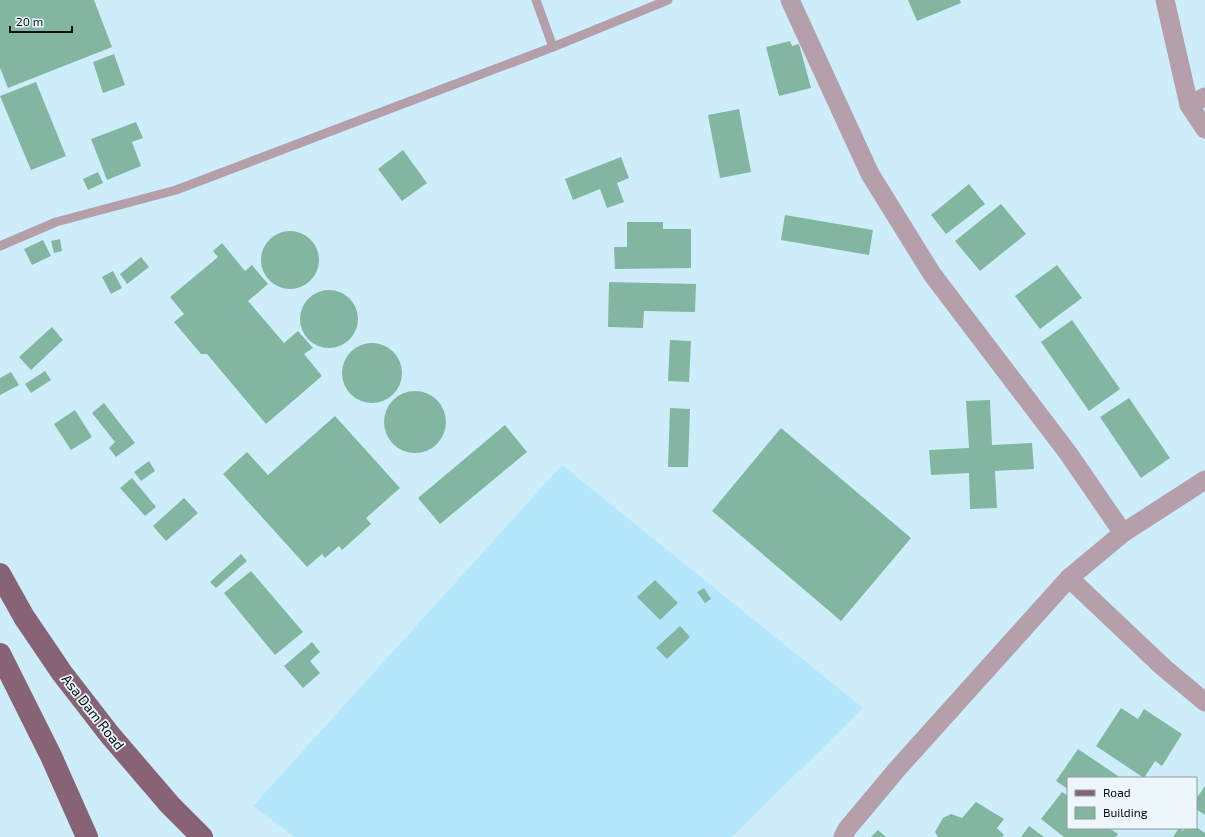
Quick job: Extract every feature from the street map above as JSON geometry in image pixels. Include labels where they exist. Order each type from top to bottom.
[{"type":"main road","name":"Asa Dam Road","points":[[0,574],[24,617],[62,673],[120,747],[170,805],[202,837]]},
{"type":"main road","points":[[0,654],[51,756],[87,837]]},
{"type":"street","points":[[790,0],[870,174],[932,274],[1068,453],[1123,533]]},
{"type":"street","points":[[1165,0],[1205,129]]},
{"type":"street","points":[[843,837],[847,829],[899,767],[1070,578],[1123,533],[1205,480]]},
{"type":"street","points":[[1070,578],[1163,667],[1205,702]]},
{"type":"lane","points":[[536,0],[553,47]]},
{"type":"lane","points":[[0,246],[56,222],[176,190],[553,47],[668,0]]},
{"type":"shaded area","points":[[562,465],[863,708],[732,837],[295,837],[253,806]]},
{"type":"building","points":[[0,0],[94,0],[112,47],[8,88],[0,68]]},
{"type":"building","points":[[908,0],[960,0],[961,3],[917,21]]},
{"type":"building","points":[[790,41],[792,46],[799,44],[811,88],[779,96],[766,47]]},
{"type":"building","points":[[114,54],[125,85],[103,93],[93,62]]},
{"type":"building","points":[[36,82],[66,156],[31,170],[0,96]]},
{"type":"building","points":[[739,109],[751,172],[720,178],[708,115]]},
{"type":"building","points":[[136,122],[143,138],[132,142],[141,166],[107,180],[91,139]]},
{"type":"building","points":[[403,150],[427,183],[402,201],[378,169]]},
{"type":"building","points":[[621,157],[629,178],[617,183],[624,202],[607,208],[600,189],[573,200],[565,179]]},
{"type":"building","points":[[98,172],[103,183],[88,190],[83,179]]},
{"type":"building","points":[[969,184],[985,204],[946,234],[931,215]]},
{"type":"building","points":[[1001,204],[1026,234],[980,271],[955,241]]},
{"type":"building","points":[[785,215],[873,230],[869,255],[781,240]]},
{"type":"building","points":[[627,222],[663,222],[663,229],[691,229],[691,268],[615,269],[614,247],[627,247]]},
{"type":"building","points":[[284,231],[296,231],[311,239],[319,254],[319,266],[311,281],[296,289],[284,289],[269,281],[261,266],[261,254],[269,239]]},
{"type":"building","points":[[60,239],[62,251],[54,253],[51,241]]},
{"type":"building","points":[[43,240],[51,256],[32,265],[24,249]]},
{"type":"building","points":[[222,243],[245,271],[252,265],[268,284],[248,301],[284,343],[298,331],[313,348],[304,354],[322,376],[266,424],[207,354],[201,354],[174,322],[184,314],[170,297],[218,257],[213,251]]},
{"type":"building","points":[[141,257],[149,267],[127,284],[120,274]]},
{"type":"building","points":[[1057,265],[1082,298],[1040,329],[1015,296]]},
{"type":"building","points":[[113,271],[122,288],[111,294],[102,277]]},
{"type":"building","points":[[609,282],[696,284],[695,312],[644,311],[643,328],[608,327]]},
{"type":"building","points":[[329,290],[340,292],[353,303],[356,308],[358,319],[356,330],[345,343],[340,346],[329,348],[318,346],[305,335],[302,330],[300,319],[302,308],[313,295],[318,292]]},
{"type":"building","points":[[1072,320],[1120,389],[1089,411],[1041,342]]},
{"type":"building","points":[[52,327],[63,340],[31,370],[19,357]]},
{"type":"building","points":[[670,340],[691,341],[689,382],[668,381]]},
{"type":"building","points":[[366,343],[378,343],[389,348],[397,356],[402,367],[400,385],[389,398],[378,403],[366,403],[355,398],[347,390],[342,379],[342,367],[347,356],[355,348]]},
{"type":"building","points":[[45,371],[51,380],[31,393],[25,384]]},
{"type":"building","points":[[11,372],[19,385],[0,395],[0,378]]},
{"type":"building","points":[[415,391],[427,394],[437,400],[443,410],[446,422],[443,434],[437,444],[427,450],[415,453],[403,450],[393,444],[387,434],[384,422],[387,410],[393,400],[403,394]]},
{"type":"building","points":[[1129,398],[1170,458],[1141,478],[1100,417]]},
{"type":"building","points":[[990,400],[992,445],[1032,443],[1034,469],[995,471],[997,508],[970,509],[969,473],[931,475],[929,450],[969,448],[966,401]]},
{"type":"building","points":[[104,403],[135,443],[116,457],[109,448],[115,442],[92,413]]},
{"type":"building","points":[[670,408],[690,409],[688,467],[668,467]]},
{"type":"building","points":[[75,410],[92,437],[71,450],[54,424]]},
{"type":"building","points":[[335,416],[400,488],[366,518],[371,524],[342,550],[339,546],[325,558],[322,554],[307,567],[223,474],[247,452],[268,475]]},
{"type":"building","points":[[505,425],[527,452],[440,524],[418,498]]},
{"type":"building","points":[[781,428],[911,538],[841,621],[712,511]]},
{"type":"building","points":[[149,461],[155,471],[141,481],[134,472]]},
{"type":"building","points":[[132,478],[156,507],[145,516],[120,488]]},
{"type":"building","points":[[184,498],[198,513],[166,541],[153,526]]},
{"type":"building","points":[[241,554],[247,561],[216,588],[210,582]]},
{"type":"building","points":[[251,571],[303,632],[275,655],[224,593]]},
{"type":"building","points":[[655,580],[678,603],[660,620],[637,597]]},
{"type":"building","points":[[704,588],[711,599],[705,603],[697,592]]},
{"type":"building","points":[[680,626],[690,637],[667,659],[656,648]]},
{"type":"building","points":[[312,642],[320,652],[310,661],[320,673],[303,688],[284,666]]},
{"type":"building","points":[[1121,708],[1138,719],[1144,709],[1182,734],[1162,766],[1155,761],[1145,777],[1096,746]]},
{"type":"building","points":[[1078,749],[1120,777],[1067,777],[1067,788],[1056,781]]},
{"type":"building","points":[[1205,786],[1205,815],[1197,810],[1197,798]]},
{"type":"building","points":[[1062,792],[1067,795],[1067,829],[1110,829],[1118,834],[1116,837],[1064,837],[1041,819]]},
{"type":"building","points":[[976,802],[1004,819],[997,828],[1004,835],[1002,837],[938,837],[935,832],[943,818],[951,814],[962,818]]},
{"type":"building","points":[[1029,826],[1044,837],[1021,837]]},
{"type":"building","points":[[1197,828],[1205,833],[1205,837],[1173,837],[1178,829],[1183,831],[1184,829],[1197,829]]},
{"type":"building","points":[[878,830],[886,837],[871,837]]}]
